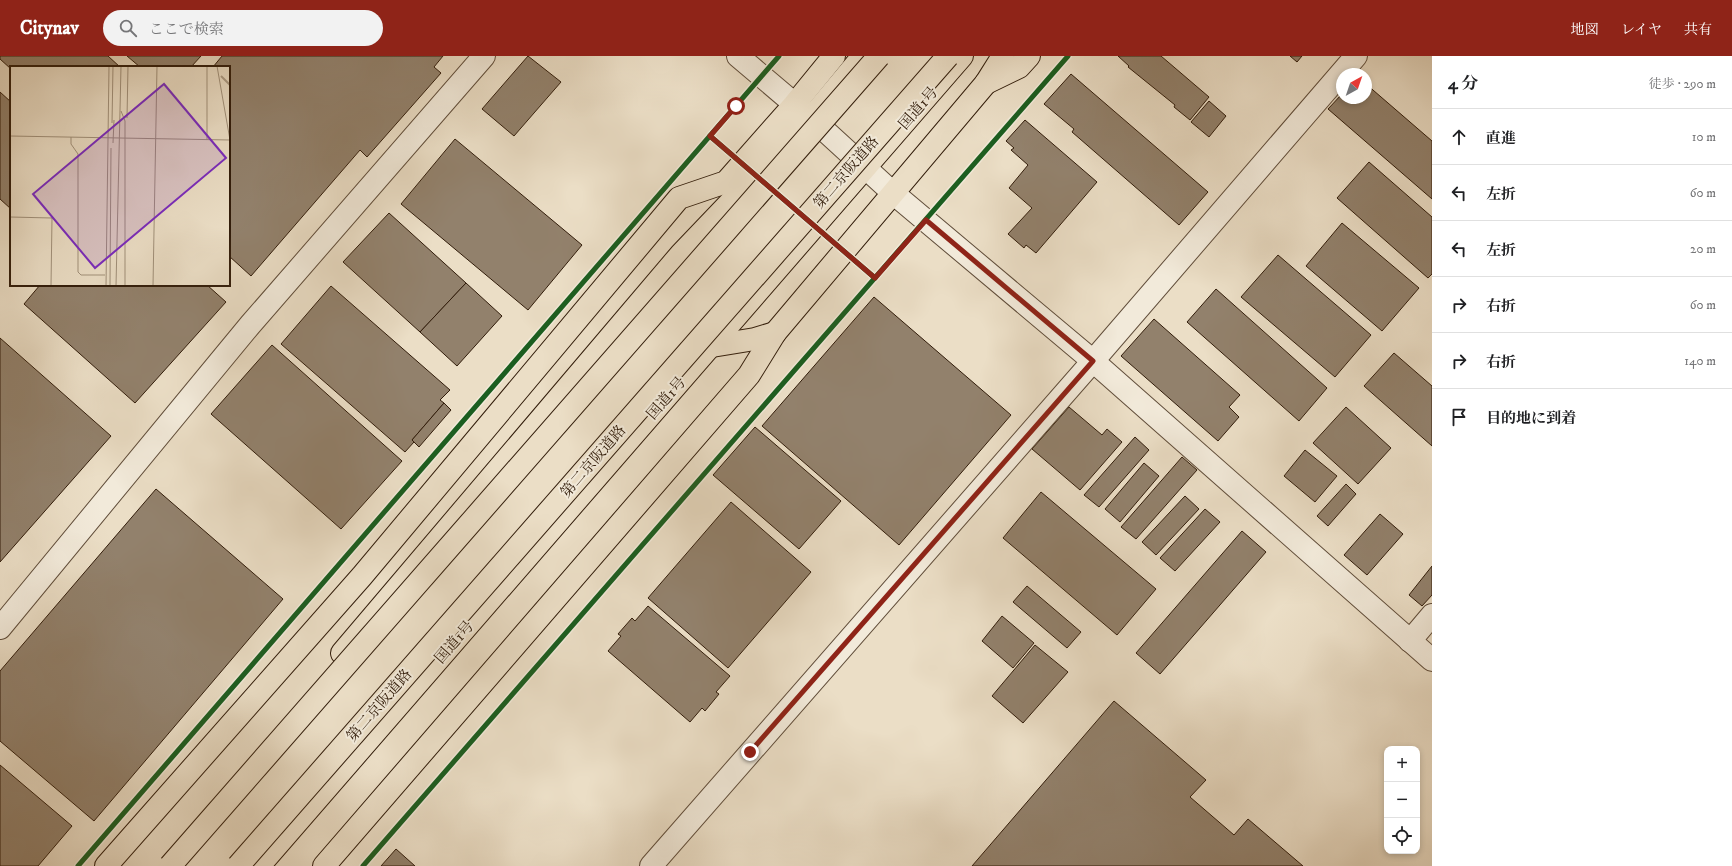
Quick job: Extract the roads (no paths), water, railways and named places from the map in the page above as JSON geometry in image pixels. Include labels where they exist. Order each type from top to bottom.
[{"type":"highway","points":[[162,866],[802,111],[834,56]]},
{"type":"highway","points":[[681,254],[685,237],[726,182],[863,56]]},
{"type":"highway","points":[[170,866],[879,56]]},
{"type":"highway","name":"第二京阪道路","points":[[238,866],[948,56]]},
{"type":"highway","name":"国道1号","points":[[259,866],[712,346],[962,56]]},
{"type":"highway","points":[[324,866],[749,375],[775,332],[986,83],[1003,56]]},
{"type":"highway","points":[[986,83],[1019,67],[1029,56]]},
{"type":"highway","points":[[106,866],[362,576],[680,198],[726,182]]},
{"type":"highway","points":[[712,346],[755,339],[775,332]]},
{"type":"street","points":[[0,628],[250,325],[484,56]]},
{"type":"street","points":[[738,56],[893,193],[1093,361],[1432,660]]},
{"type":"street","points":[[651,866],[1093,361],[1356,56]]},
{"type":"street","points":[[1410,641],[1432,615]]}]
